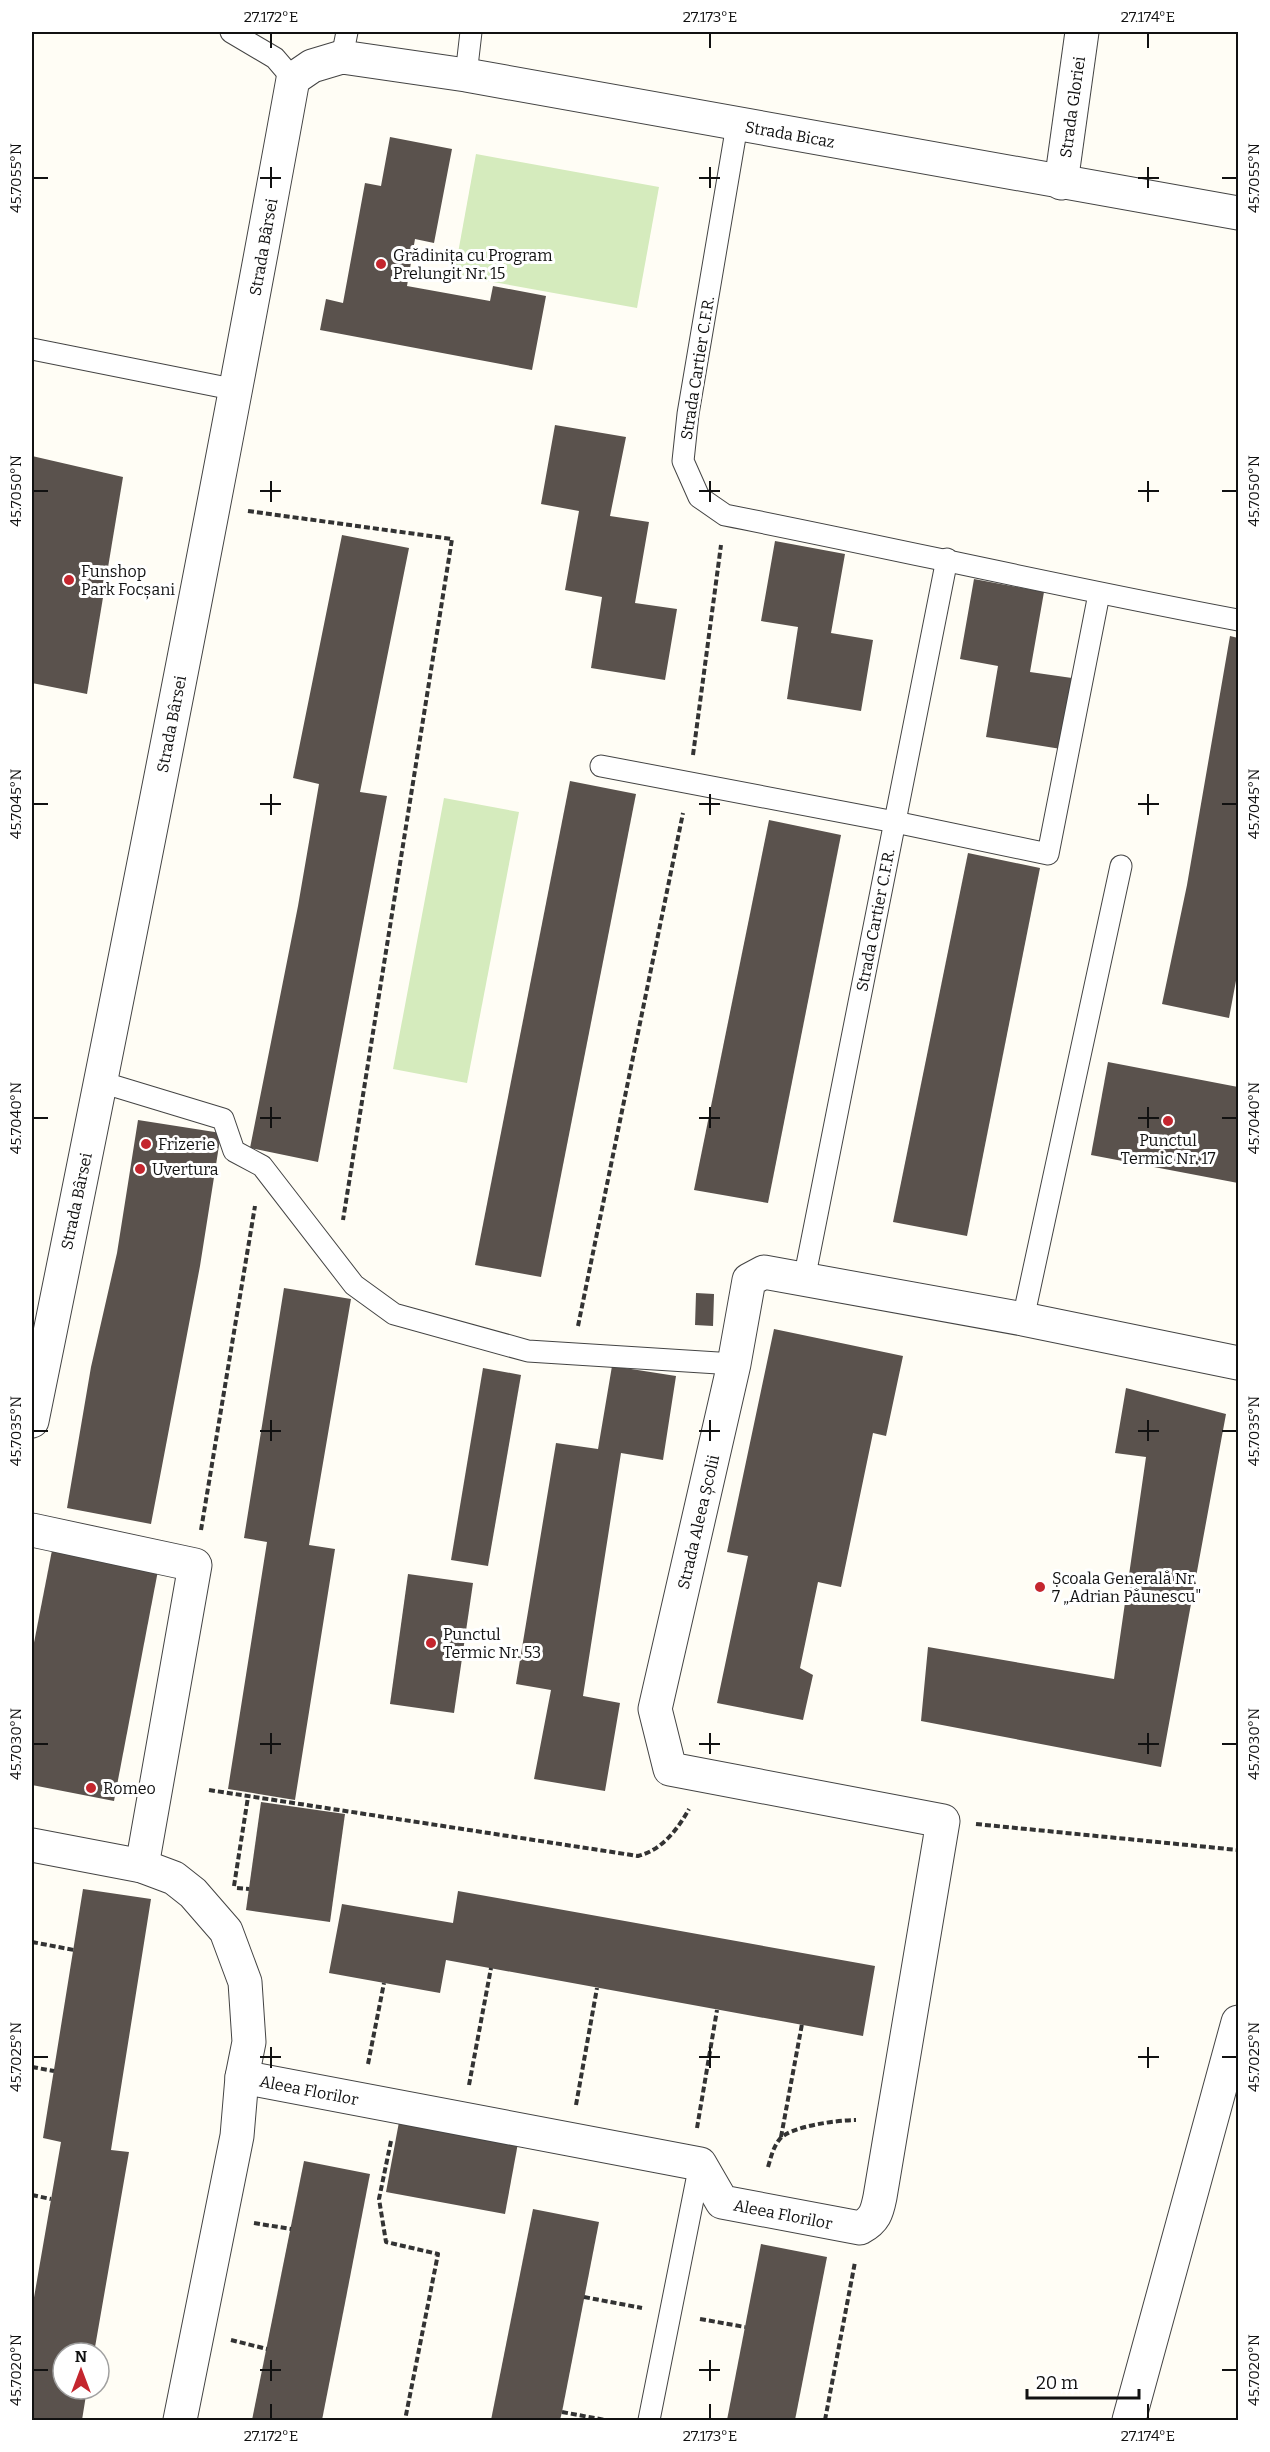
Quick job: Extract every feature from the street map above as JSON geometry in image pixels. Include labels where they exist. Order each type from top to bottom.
[{"type":"street","name":"Strada Gloriei","points":[[1061,183],[1082,32]]},
{"type":"street","points":[[293,79],[344,44]]},
{"type":"street","name":"Strada Bicaz","points":[[344,44],[465,75],[1239,213]]},
{"type":"street","name":"Strada Bârsei","points":[[32,1421],[237,390],[293,79]]},
{"type":"street","name":"Strada Aleea Școlii","points":[[943,1821],[670,1769],[655,1709],[734,1364],[749,1280],[764,1272],[1023,1319],[1239,1363]]},
{"type":"street","points":[[32,1530],[195,1565],[142,1866]]},
{"type":"street","points":[[861,2228],[871,2222],[877,2212],[943,1821]]},
{"type":"street","name":"Aleea Florilor","points":[[32,1845],[142,1866],[174,1878],[187,1888],[226,1931],[245,1982],[249,2042],[242,2077],[237,2136],[180,2421]]},
{"type":"street","points":[[1129,2421],[1239,2022]]},
{"type":"street","name":"Aleea Florilor","points":[[242,2077],[695,2163],[722,2202],[861,2228]]},
{"type":"lane","points":[[231,32],[275,58],[293,79]]},
{"type":"lane","points":[[465,75],[471,32]]},
{"type":"lane","name":"Strada Cartier C.F.R.","points":[[737,125],[688,414],[683,461],[699,497],[725,515],[947,560],[1099,594],[1239,620]]},
{"type":"lane","points":[[32,349],[237,390]]},
{"type":"lane","name":"Strada Cartier C.F.R.","points":[[804,1280],[947,560]]},
{"type":"lane","points":[[601,766],[895,822],[1048,854],[1099,594]]},
{"type":"lane","points":[[1023,1319],[1121,866]]},
{"type":"lane","points":[[101,1082],[223,1119],[234,1151],[262,1166],[354,1285],[394,1314],[528,1350],[734,1364]]},
{"type":"lane","points":[[649,2421],[695,2163]]},
{"type":"path","points":[[214,506],[452,539],[336,1262]]},
{"type":"path","points":[[573,1354],[689,783],[725,515]]},
{"type":"path","points":[[195,1565],[262,1166]]},
{"type":"path","points":[[209,1790],[638,1856],[651,1853],[680,1825],[703,1775]]},
{"type":"path","points":[[226,1931],[248,1797]]},
{"type":"path","points":[[943,1821],[1239,1850]]},
{"type":"path","points":[[32,1942],[74,1950]]},
{"type":"path","points":[[462,2120],[491,1968]]},
{"type":"path","points":[[361,2100],[384,1983]]},
{"type":"path","points":[[570,2140],[597,1988]]},
{"type":"path","points":[[695,2163],[717,2010]]},
{"type":"path","points":[[768,2167],[773,2150],[781,2137],[802,2025]]},
{"type":"path","points":[[32,2067],[54,2072]]},
{"type":"path","points":[[398,2108],[379,2199],[386,2242],[438,2254],[405,2421]]},
{"type":"path","points":[[781,2137],[804,2127],[829,2122],[856,2120],[892,2125]]},
{"type":"path","points":[[32,2195],[51,2199]]},
{"type":"path","points":[[825,2421],[861,2228]]},
{"type":"path","points":[[584,2297],[745,2327]]},
{"type":"path","points":[[562,2412],[605,2421]]},
{"type":"green space","points":[[476,154],[659,187],[637,308],[454,275]]},
{"type":"green space","points":[[444,798],[519,812],[467,1083],[393,1069]]},
{"type":"building","name":"Grădinița cu Program Prelungit Nr. 15","points":[[390,137],[452,149],[434,243],[415,239],[407,286],[490,301],[493,286],[546,296],[532,370],[320,330],[326,299],[343,303],[365,183],[381,186]]},
{"type":"building","points":[[555,425],[626,437],[610,516],[649,522],[635,603],[677,609],[665,680],[591,668],[602,597],[565,590],[579,511],[541,504]]},
{"type":"building","name":"Funshop Park Focșani","points":[[32,456],[123,477],[87,694],[32,683]]},
{"type":"building","points":[[342,535],[409,548],[360,792],[387,796],[318,1162],[250,1148],[298,906],[319,784],[293,778]]},
{"type":"building","points":[[775,541],[845,554],[831,633],[873,640],[861,711],[787,699],[798,627],[761,621]]},
{"type":"building","points":[[974,579],[1044,592],[1030,672],[1072,678],[1061,749],[986,737],[998,666],[960,659]]},
{"type":"building","points":[[1230,636],[1238,638],[1238,970],[1229,1018],[1162,1004],[1187,885]]},
{"type":"building","points":[[570,781],[636,794],[541,1277],[475,1265]]},
{"type":"building","points":[[769,820],[841,835],[768,1203],[694,1190]]},
{"type":"building","points":[[968,853],[1040,868],[967,1236],[893,1222]]},
{"type":"building","name":"Punctul Termic Nr. 17","points":[[1108,1062],[1238,1087],[1238,1183],[1091,1155]]},
{"type":"building","points":[[138,1120],[221,1133],[200,1266],[151,1524],[67,1508],[91,1367],[117,1253]]},
{"type":"building","points":[[284,1288],[351,1299],[309,1545],[335,1549],[295,1800],[228,1789],[267,1542],[244,1538]]},
{"type":"building","points":[[696,1293],[714,1294],[713,1326],[695,1325]]},
{"type":"building","points":[[774,1329],[903,1356],[886,1436],[873,1433],[841,1587],[818,1582],[800,1668],[813,1675],[803,1720],[717,1703],[748,1556],[727,1552]]},
{"type":"building","points":[[612,1366],[676,1376],[663,1460],[621,1453],[583,1696],[620,1703],[605,1791],[534,1779],[551,1690],[516,1684],[556,1443],[598,1449]]},
{"type":"building","points":[[483,1368],[521,1375],[488,1566],[451,1560]]},
{"type":"building","points":[[1126,1388],[1226,1414],[1161,1767],[921,1721],[928,1647],[1114,1679],[1146,1457],[1115,1453]]},
{"type":"building","points":[[54,1540],[160,1560],[114,1801],[32,1785],[32,1653]]},
{"type":"building","name":"Punctul Termic Nr. 53","points":[[408,1574],[473,1583],[454,1713],[390,1704]]},
{"type":"building","points":[[261,1802],[345,1814],[330,1922],[246,1910]]},
{"type":"building","points":[[83,1889],[151,1899],[111,2150],[129,2152],[96,2341],[51,2341],[51,2401],[85,2401],[82,2420],[32,2420],[32,2309],[61,2142],[43,2138]]},
{"type":"building","points":[[458,1891],[875,1966],[863,2036],[446,1960],[440,1993],[329,1973],[342,1904],[453,1923]]},
{"type":"building","points":[[399,2122],[518,2143],[505,2214],[386,2192]]},
{"type":"building","points":[[304,2161],[370,2174],[322,2420],[252,2420]]},
{"type":"building","points":[[533,2209],[599,2222],[562,2412],[560,2420],[491,2420]]},
{"type":"building","points":[[761,2244],[827,2257],[795,2420],[727,2420]]},
{"type":"place","name":"Grădinița cu Program Prelungit Nr. 15","points":[[381,264]]},
{"type":"place","name":"Funshop Park Focșani","points":[[69,580]]},
{"type":"place","name":"Punctul Termic Nr. 17","points":[[1168,1121]]},
{"type":"place","name":"Frizerie","points":[[146,1144]]},
{"type":"place","name":"Uvertura","points":[[140,1169]]},
{"type":"place","name":"Școala Generală Nr. 7 „Adrian Păunescu\"","points":[[1040,1587]]},
{"type":"place","name":"Punctul Termic Nr. 53","points":[[431,1643]]},
{"type":"place","name":"Romeo","points":[[91,1788]]}]
